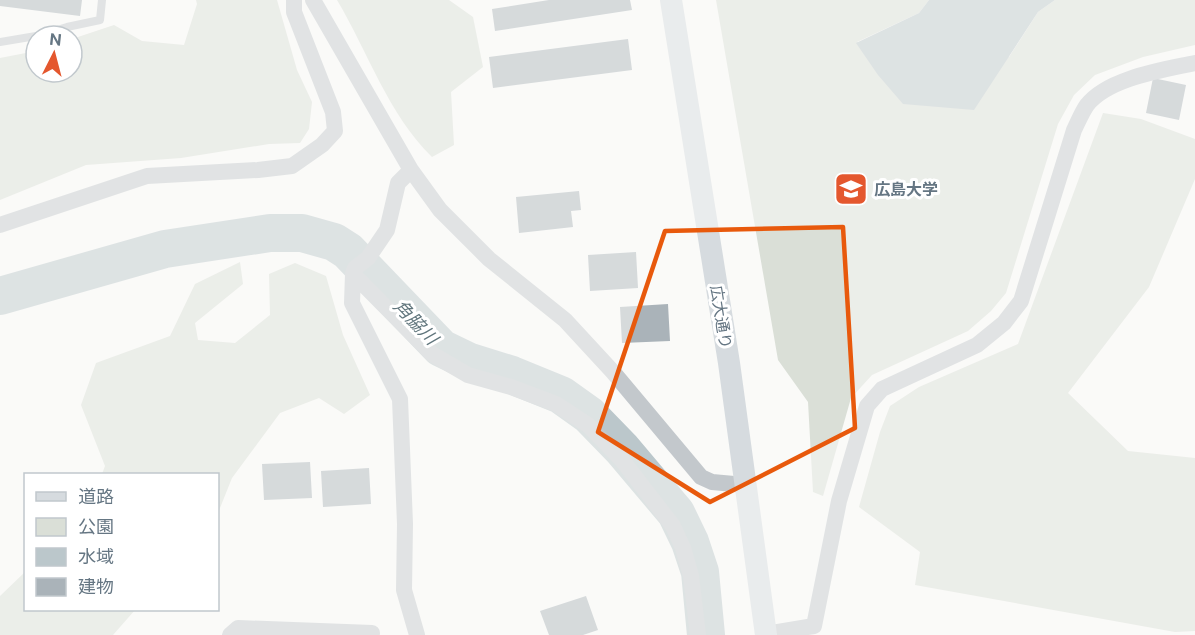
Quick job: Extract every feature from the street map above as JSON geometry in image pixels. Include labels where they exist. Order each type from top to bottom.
[{"type":"street","points":[[0,225],[147,176],[292,166],[322,145],[334,131],[333,112],[294,12],[294,0]]},
{"type":"street","points":[[313,0],[411,170],[440,210],[489,259],[565,320],[614,372],[701,477],[712,482],[745,485]]},
{"type":"street","name":"広大通り","points":[[671,0],[729,363],[766,634]]},
{"type":"street","points":[[766,634],[814,626],[839,501],[867,406],[882,389],[977,345],[1004,323],[1021,301],[1074,130],[1087,105],[1104,90],[1148,74],[1195,63]]},
{"type":"street","points":[[411,170],[398,183],[387,230],[358,267],[352,303],[400,399],[405,524],[404,590],[417,635]]},
{"type":"street","points":[[358,267],[432,354],[468,375],[511,387],[556,404],[588,425],[622,460],[673,526],[683,548],[691,576],[698,635]]},
{"type":"street","points":[[230,635],[238,628],[372,633]]},
{"type":"lane","points":[[82,24],[100,20],[102,0]]},
{"type":"lane","points":[[0,42],[24,38]]},
{"type":"highlighted area","points":[[843,227],[855,428],[710,502],[598,432],[665,231]]},
{"type":"green space","points":[[196,0],[277,0],[297,70],[312,102],[309,129],[300,143],[269,144],[181,158],[86,165],[0,200],[0,58],[24,53],[24,84],[84,84],[84,35],[114,25],[142,41],[184,45],[197,4]]},
{"type":"green space","points":[[337,0],[449,0],[473,17],[483,67],[451,92],[454,145],[432,157],[417,140],[391,102]]},
{"type":"green space","name":"広島大学","points":[[716,0],[929,0],[919,13],[857,42],[1009,57],[1038,12],[1055,0],[1195,0],[1195,45],[1143,57],[1095,75],[1074,95],[1058,124],[1006,293],[991,311],[968,331],[872,375],[851,398],[823,496],[813,492],[808,402],[778,360]]},
{"type":"green space","points":[[1103,113],[1141,119],[1195,139],[1195,179],[1149,287],[1068,393],[1128,451],[1195,458],[1195,631],[1175,632],[915,585],[920,552],[859,507],[880,432],[890,406],[919,387],[1018,344]]},
{"type":"green space","points":[[240,262],[243,284],[195,323],[198,340],[235,343],[270,315],[269,274],[295,263],[326,276],[343,335],[370,395],[344,414],[319,398],[280,413],[232,478],[219,510],[219,473],[102,473],[105,466],[81,405],[96,363],[170,336],[195,284]]},
{"type":"green space","points":[[24,573],[24,611],[134,611],[113,635],[0,635],[0,596]]},
{"type":"water","points":[[929,0],[1055,0],[1038,12],[974,110],[903,104],[878,75],[856,43],[919,13]]},
{"type":"building","points":[[0,0],[82,0],[80,16],[0,6]]},
{"type":"building","points":[[549,0],[630,0],[632,10],[495,31],[492,9]]},
{"type":"building","points":[[628,39],[632,70],[493,88],[489,57]]},
{"type":"building","points":[[1153,78],[1186,85],[1179,120],[1146,113]]},
{"type":"building","points":[[579,191],[581,210],[571,211],[573,227],[519,233],[516,197]]},
{"type":"building","points":[[636,252],[638,288],[590,291],[588,255]]},
{"type":"building","points":[[668,304],[670,341],[622,343],[620,307]]},
{"type":"building","points":[[310,462],[312,498],[264,500],[262,464]]},
{"type":"building","points":[[369,468],[371,504],[323,507],[321,471]]},
{"type":"building","points":[[586,596],[598,630],[583,635],[549,635],[540,611]]},
{"type":"waterway","name":"角脇川","points":[[0,296],[165,249],[270,233],[302,233],[334,242],[348,251],[441,348],[470,362],[512,375],[561,395],[589,415],[622,449],[676,513],[690,542],[700,572],[706,635]]},
{"type":"place","name":"広島大学","points":[[851,189]]}]
